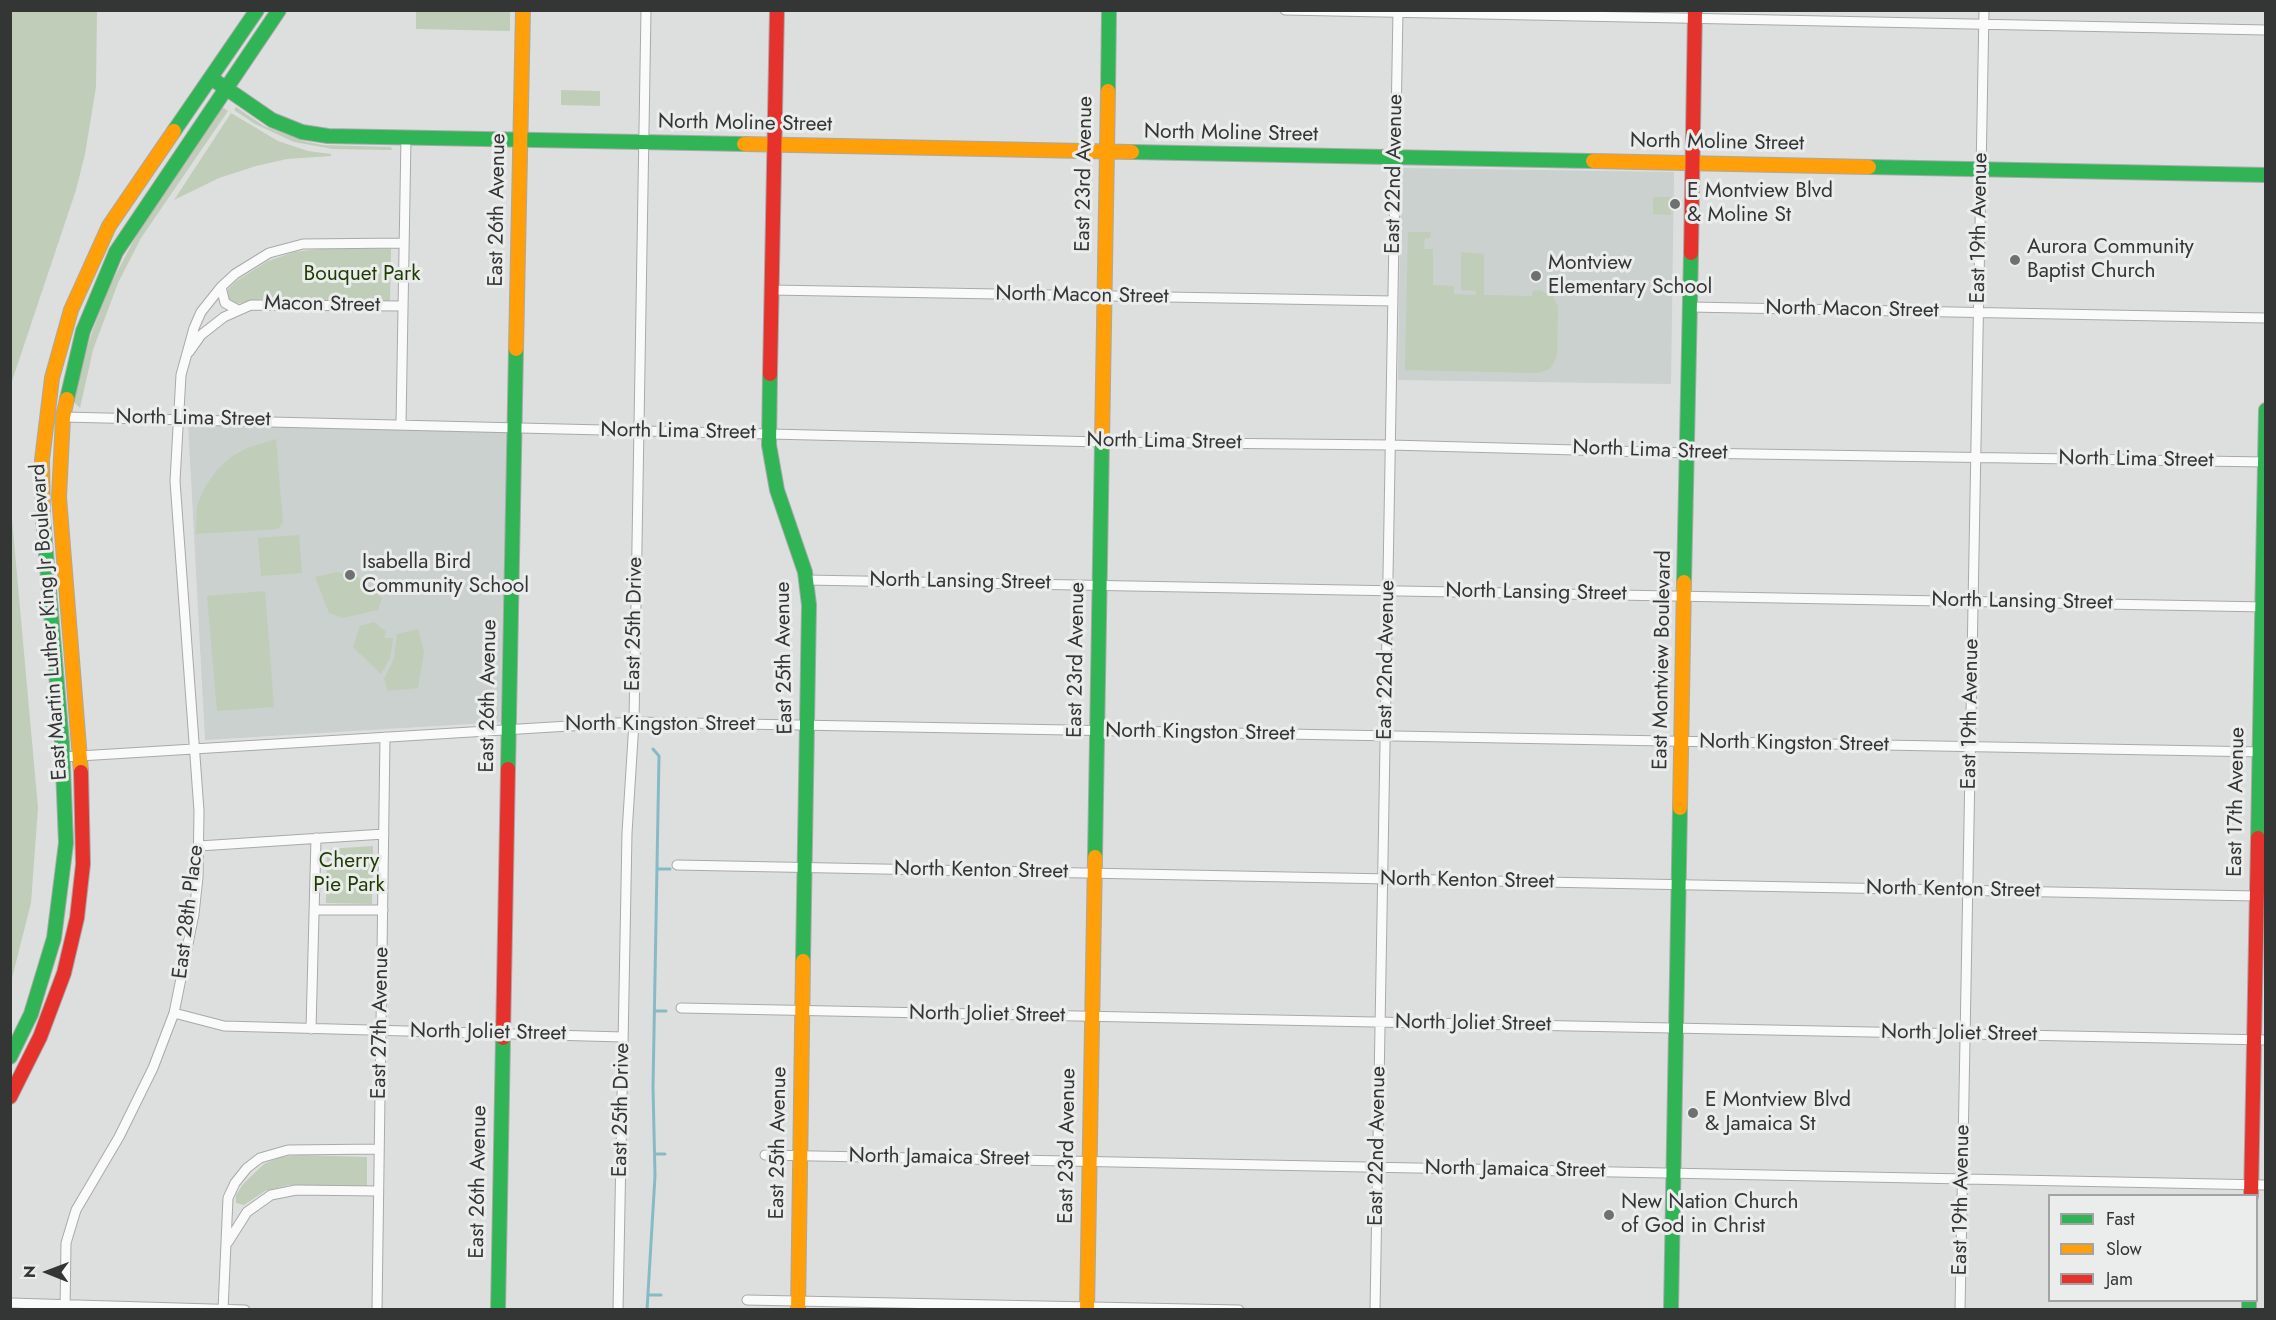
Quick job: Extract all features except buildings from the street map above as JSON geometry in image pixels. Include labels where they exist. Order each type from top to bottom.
[{"type":"street","name":"East Martin Luther King Jr Boulevard","points":[[10,1057],[31,1014],[44,976],[60,909],[66,843],[63,757],[41,489],[44,433],[52,378],[71,310],[109,226],[257,10]]},
{"type":"street","name":"East Martin Luther King Jr Boulevard","points":[[10,1097],[52,1010],[72,944],[83,864],[84,808],[60,507],[63,417],[83,331],[116,252],[224,88],[279,10]]},
{"type":"street","name":"East 26th Avenue","points":[[498,1310],[523,10]]},
{"type":"street","name":"East 25th Drive","points":[[618,1310],[627,833],[634,722],[646,10]]},
{"type":"street","name":"East 25th Avenue","points":[[777,10],[769,434],[775,481],[806,580],[809,605],[798,1305]]},
{"type":"street","name":"East 23rd Avenue","points":[[1087,1308],[1109,10]]},
{"type":"street","points":[[1285,10],[1695,14],[1983,24],[2265,30]]},
{"type":"street","name":"East 19th Avenue","points":[[1960,1310],[1983,10]]},
{"type":"street","name":"East 22nd Avenue","points":[[1375,1310],[1398,12]]},
{"type":"street","name":"East Montview Boulevard","points":[[1671,1310],[1695,14]]},
{"type":"street","name":"North Moline Street","points":[[211,78],[272,120],[302,132],[328,136],[2265,175]]},
{"type":"street","points":[[401,424],[406,137]]},
{"type":"street","name":"East 28th Place","points":[[65,1307],[66,1243],[76,1210],[140,1096],[174,1013],[194,914],[199,846],[176,505],[178,418],[184,359],[201,312],[221,287],[235,274],[270,253],[288,247],[333,242],[404,243]]},
{"type":"street","name":"Macon Street","points":[[221,287],[225,303],[238,310],[251,305],[274,304],[403,306]]},
{"type":"street","name":"North Macon Street","points":[[771,290],[1393,301]]},
{"type":"street","name":"North Macon Street","points":[[1690,307],[2265,318]]},
{"type":"street","points":[[184,359],[201,335],[238,310]]},
{"type":"street","name":"East 17th Avenue","points":[[2256,1188],[2260,1040],[2256,896],[2262,752],[2265,410]]},
{"type":"street","name":"North Lima Street","points":[[63,417],[1101,442],[1390,445],[1688,453],[2265,462]]},
{"type":"street","name":"North Lansing Street","points":[[806,580],[2264,607]]},
{"type":"street","name":"North Kingston Street","points":[[63,757],[634,722],[2262,752]]},
{"type":"street","name":"East 27th Avenue","points":[[377,1310],[385,737]]},
{"type":"street","points":[[199,846],[384,834]]},
{"type":"street","points":[[311,1029],[315,838]]},
{"type":"street","name":"North Kenton Street","points":[[677,865],[2256,896]]},
{"type":"street","points":[[314,910],[383,910]]},
{"type":"street","name":"North Joliet Street","points":[[681,1008],[2260,1040]]},
{"type":"street","name":"North Joliet Street","points":[[174,1013],[224,1026],[623,1036]]},
{"type":"street","points":[[224,1309],[228,1198],[235,1183],[248,1167],[274,1153],[305,1148],[379,1149]]},
{"type":"street","name":"North Jamaica Street","points":[[765,1155],[1963,1179],[2256,1188]]},
{"type":"street","points":[[226,1247],[236,1225],[247,1212],[258,1202],[284,1192],[378,1191]]},
{"type":"street","points":[[228,1198],[232,1205],[247,1212]]},
{"type":"street","points":[[747,1300],[798,1305],[1239,1310]]},
{"type":"street","points":[[10,1303],[65,1307],[245,1310]]},
{"type":"shaded area","name":"Montview Elementary School","points":[[1401,168],[1674,172],[1671,384],[1398,380]]},
{"type":"shaded area","name":"Isabella Bird Community School","points":[[188,422],[507,429],[502,722],[205,740]]},
{"type":"green space","points":[[11,10],[97,11],[96,87],[85,154],[76,190],[11,384]]},
{"type":"green space","points":[[416,11],[510,11],[510,31],[416,29]]},
{"type":"green space","points":[[561,90],[600,91],[600,106],[561,105]]},
{"type":"green space","points":[[221,106],[228,111],[141,238],[118,283],[93,350],[80,408],[74,402],[74,393],[91,335],[109,287],[143,223]]},
{"type":"green space","points":[[236,107],[264,126],[303,141],[323,145],[391,147],[392,150],[333,149],[294,142],[255,124],[234,110]]},
{"type":"green space","points":[[231,113],[278,141],[308,151],[331,154],[331,156],[287,159],[256,166],[219,178],[174,200]]},
{"type":"green space","points":[[1653,197],[1671,197],[1671,215],[1653,214]]},
{"type":"green space","points":[[1408,232],[1431,232],[1430,238],[1425,238],[1424,249],[1433,249],[1433,285],[1454,286],[1454,294],[1476,295],[1476,291],[1461,290],[1461,252],[1484,254],[1484,295],[1532,296],[1533,291],[1540,290],[1553,296],[1558,307],[1557,356],[1550,369],[1538,373],[1405,370]]},
{"type":"green space","name":"Bouquet Park","points":[[328,248],[391,249],[390,302],[263,299],[235,304],[227,297],[228,289],[236,281],[268,261],[294,252]]},
{"type":"green space","points":[[276,439],[283,522],[278,529],[196,534],[197,505],[205,487],[217,470],[231,457],[247,448]]},
{"type":"green space","points":[[11,508],[38,808],[31,903],[11,982]]},
{"type":"green space","points":[[299,535],[302,573],[261,576],[258,538]]},
{"type":"green space","points":[[337,572],[358,577],[382,598],[378,610],[342,618],[329,613],[315,577]]},
{"type":"green space","points":[[265,591],[274,707],[217,711],[207,596]]},
{"type":"green space","points":[[374,622],[386,632],[384,638],[393,638],[390,658],[381,674],[353,647],[360,626]]},
{"type":"green space","points":[[418,629],[424,652],[418,688],[388,691],[384,679],[394,659],[397,634]]},
{"type":"green space","name":"Cherry Pie Park","points":[[373,846],[372,904],[326,903],[327,849]]},
{"type":"green space","points":[[300,1155],[367,1157],[367,1186],[289,1185],[265,1191],[244,1205],[236,1203],[236,1195],[243,1184],[264,1164],[281,1157]]},
{"type":"waterway","points":[[647,1310],[655,1176],[653,1087],[659,756],[653,749]]},
{"type":"waterway","points":[[657,869],[670,869]]},
{"type":"waterway","points":[[655,1011],[666,1011]]},
{"type":"waterway","points":[[655,1154],[665,1154]]},
{"type":"waterway","points":[[648,1295],[661,1295]]},
{"type":"traffic: fast","points":[[174,131],[257,10]]},
{"type":"traffic: fast","points":[[67,399],[83,331],[116,252],[279,10]]},
{"type":"traffic: fast","points":[[1108,91],[1109,10]]},
{"type":"traffic: fast","points":[[211,78],[272,120],[302,132],[328,136],[744,144]]},
{"type":"traffic: fast","points":[[1132,152],[1593,161]]},
{"type":"traffic: fast","points":[[1869,167],[2266,175]]},
{"type":"traffic: fast","points":[[1684,582],[1691,253]]},
{"type":"traffic: fast","points":[[508,769],[516,349]]},
{"type":"traffic: fast","points":[[770,374],[769,445],[777,490],[805,572],[809,605],[803,961]]},
{"type":"traffic: fast","points":[[2258,838],[2266,410]]},
{"type":"traffic: fast","points":[[1095,857],[1102,442]]},
{"type":"traffic: fast","points":[[10,1057],[31,1014],[54,938],[66,843],[62,743],[43,518]]},
{"type":"traffic: fast","points":[[1671,1310],[1680,808]]},
{"type":"traffic: fast","points":[[498,1310],[503,1038]]},
{"type":"traffic: fast","points":[[2249,1302],[2249,1310]]},
{"type":"traffic: slow","points":[[516,349],[523,10]]},
{"type":"traffic: slow","points":[[1102,442],[1108,91]]},
{"type":"traffic: slow","points":[[43,518],[42,460],[52,378],[71,310],[109,226],[174,131]]},
{"type":"traffic: slow","points":[[744,144],[1132,152]]},
{"type":"traffic: slow","points":[[1593,161],[1869,167]]},
{"type":"traffic: slow","points":[[67,399],[63,417],[59,497],[81,772]]},
{"type":"traffic: slow","points":[[1680,808],[1684,582]]},
{"type":"traffic: slow","points":[[1087,1310],[1095,857]]},
{"type":"traffic: slow","points":[[798,1310],[803,961]]},
{"type":"traffic: jam","points":[[770,374],[777,10]]},
{"type":"traffic: jam","points":[[1691,253],[1695,10]]},
{"type":"traffic: jam","points":[[503,1038],[508,769]]},
{"type":"traffic: jam","points":[[10,1097],[40,1037],[64,973],[77,918],[83,864],[81,772]]},
{"type":"traffic: jam","points":[[2251,1194],[2258,838]]},
{"type":"place","name":"E Montview Blvd & Moline St","points":[[1675,204]]},
{"type":"place","name":"Aurora Community Baptist Church","points":[[2015,260]]},
{"type":"place","name":"Montview Elementary School","points":[[1536,276]]},
{"type":"place","name":"Isabella Bird Community School","points":[[350,575]]},
{"type":"place","name":"E Montview Blvd & Jamaica St","points":[[1693,1113]]},
{"type":"place","name":"New Nation Church of God in Christ","points":[[1609,1215]]}]
